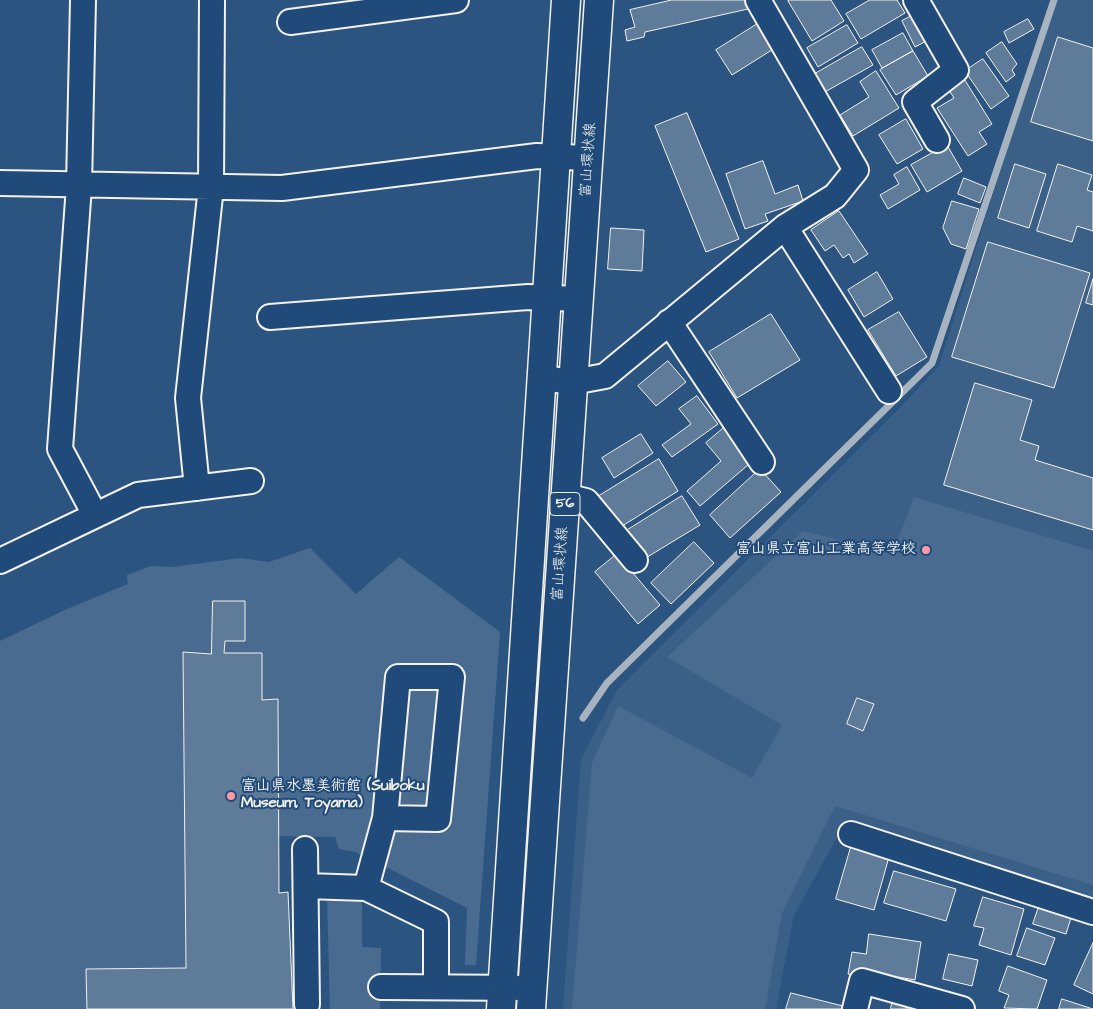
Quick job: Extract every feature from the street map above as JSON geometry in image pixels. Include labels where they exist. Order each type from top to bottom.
[{"type":"main road","name":"富山環状線","points":[[502,998],[566,0]]},
{"type":"main road","name":"富山環状線","points":[[532,999],[599,0]]},
{"type":"street","points":[[83,0],[79,186],[60,448],[95,516]]},
{"type":"street","points":[[197,488],[188,398],[211,187],[212,0]]},
{"type":"street","points":[[290,22],[456,0]]},
{"type":"street","points":[[542,378],[573,382],[605,376],[785,227],[835,196],[856,170],[758,0]]},
{"type":"street","points":[[916,0],[956,70],[915,102],[937,140]]},
{"type":"street","points":[[0,183],[79,186],[282,188],[537,156],[589,158]]},
{"type":"street","points":[[785,227],[889,391]]},
{"type":"street","points":[[270,317],[528,297],[579,300]]},
{"type":"street","points":[[669,322],[762,462]]},
{"type":"street","points":[[0,562],[138,495],[251,481]]},
{"type":"street","points":[[565,496],[586,501],[635,560]]},
{"type":"street","points":[[366,888],[385,818],[398,677],[452,677],[438,819],[385,818]]},
{"type":"street","points":[[851,834],[1093,912]]},
{"type":"street","points":[[305,849],[307,1004]]},
{"type":"street","points":[[306,886],[366,888],[436,922],[436,987]]},
{"type":"street","points":[[855,1009],[862,981],[962,1009]]},
{"type":"street","points":[[381,987],[436,987],[502,998],[532,999]]},
{"type":"shaded area","name":"富山県立富山工業高等学校","points":[[1054,0],[1093,0],[1093,903],[846,821],[794,915],[776,1009],[563,1009],[581,759],[617,690],[899,409],[939,366]]},
{"type":"shaded area","name":"富山県立富山工業高等学校","points":[[914,497],[1093,551],[1093,885],[835,806],[782,913],[765,1009],[572,1009],[592,763],[618,706],[752,778],[782,725],[667,657],[803,531],[893,553]]},
{"type":"shaded area","points":[[310,548],[356,594],[399,557],[500,632],[476,965],[465,965],[467,908],[356,852],[339,849],[335,837],[278,836],[277,699],[262,700],[261,653],[224,653],[225,641],[244,641],[245,601],[213,601],[211,654],[183,653],[186,968],[86,969],[87,1009],[0,1009],[0,641],[67,609],[128,584],[127,575],[151,566],[172,567],[241,558],[269,562]]},
{"type":"shaded area","points":[[327,897],[362,898],[362,947],[381,948],[380,1009],[330,1009]]},
{"type":"building","points":[[672,0],[746,0],[748,9],[645,32],[644,37],[627,41],[625,30],[635,27],[630,10]]},
{"type":"building","points":[[831,0],[844,21],[812,41],[788,1]]},
{"type":"building","points":[[870,0],[897,0],[905,13],[861,39],[846,14]]},
{"type":"building","points":[[919,12],[932,38],[915,47],[902,21]]},
{"type":"building","points":[[1028,19],[1034,29],[1009,43],[1004,32]]},
{"type":"building","points":[[759,23],[775,48],[732,75],[716,50]]},
{"type":"building","points":[[847,25],[858,43],[818,67],[807,48]]},
{"type":"building","points":[[903,33],[913,51],[882,68],[872,50]]},
{"type":"building","points":[[1058,37],[1093,48],[1093,141],[1031,122]]},
{"type":"building","points":[[1002,42],[1017,64],[1012,70],[1015,75],[1006,82],[986,53]]},
{"type":"building","points":[[862,47],[873,65],[823,93],[813,75]]},
{"type":"building","points":[[913,51],[928,76],[896,95],[880,70]]},
{"type":"building","points":[[983,59],[1009,96],[991,109],[965,71]]},
{"type":"building","points":[[876,71],[899,108],[853,136],[840,115],[869,97],[860,82]]},
{"type":"building","points":[[963,77],[992,124],[979,132],[987,144],[968,156],[937,108],[954,98],[947,87]]},
{"type":"building","points":[[687,113],[739,239],[706,252],[655,126]]},
{"type":"building","points":[[906,119],[923,149],[897,164],[879,135]]},
{"type":"building","points":[[947,145],[962,171],[927,192],[911,165]]},
{"type":"building","points":[[763,161],[775,194],[798,185],[803,201],[765,214],[768,221],[745,229],[726,174]]},
{"type":"building","points":[[1015,164],[1046,174],[1029,228],[998,218]]},
{"type":"building","points":[[1058,164],[1092,175],[1087,190],[1093,192],[1093,231],[1077,226],[1072,242],[1037,231]]},
{"type":"building","points":[[907,167],[920,190],[888,209],[880,195],[899,184],[894,175]]},
{"type":"building","points":[[964,178],[986,187],[980,203],[958,194]]},
{"type":"building","points":[[952,201],[979,209],[966,249],[951,244],[943,228]]},
{"type":"building","points":[[839,211],[868,254],[854,263],[849,254],[843,258],[834,245],[825,251],[811,230]]},
{"type":"building","points":[[611,228],[644,230],[642,271],[608,269]]},
{"type":"building","points":[[988,242],[1090,273],[1054,388],[952,357]]},
{"type":"building","points":[[877,272],[893,299],[864,317],[848,290]]},
{"type":"building","points":[[1093,279],[1093,305],[1086,303]]},
{"type":"building","points":[[899,312],[927,357],[896,376],[868,330]]},
{"type":"building","points":[[771,314],[800,360],[737,398],[709,352]]},
{"type":"building","points":[[668,361],[686,382],[656,406],[638,386]]},
{"type":"building","points":[[975,383],[1032,400],[1020,440],[1039,446],[1035,460],[1093,478],[1093,530],[944,485]]},
{"type":"building","points":[[697,396],[718,424],[672,457],[662,445],[691,424],[679,409]]},
{"type":"building","points":[[726,426],[755,459],[700,506],[687,491],[721,461],[706,443]]},
{"type":"building","points":[[641,434],[653,453],[614,478],[602,458]]},
{"type":"building","points":[[659,459],[678,491],[619,528],[599,496]]},
{"type":"building","points":[[760,469],[781,492],[730,538],[710,515]]},
{"type":"building","points":[[682,496],[700,525],[644,559],[626,531]]},
{"type":"building","points":[[694,542],[714,563],[671,604],[651,583]]},
{"type":"building","points":[[617,554],[660,605],[638,624],[595,572]]},
{"type":"building","name":"富山県水墨美術館 (Suiboku Museum, Toyama)","points":[[213,601],[245,601],[245,641],[225,641],[224,653],[262,653],[262,700],[278,699],[279,893],[288,892],[293,1009],[87,1009],[86,969],[186,968],[183,652],[211,654]]},
{"type":"building","points":[[857,698],[874,704],[863,731],[847,724]]},
{"type":"building","points":[[851,847],[889,857],[874,910],[836,899]]},
{"type":"building","points":[[894,871],[956,889],[946,921],[884,903]]},
{"type":"building","points":[[983,897],[1024,909],[1011,955],[979,945],[984,928],[974,926]]},
{"type":"building","points":[[1041,901],[1073,911],[1066,934],[1033,924]]},
{"type":"building","points":[[1027,928],[1055,938],[1045,965],[1017,956]]},
{"type":"building","points":[[869,934],[921,942],[915,980],[898,977],[897,982],[848,974],[852,952],[866,954]]},
{"type":"building","points":[[1093,943],[1093,994],[1074,985]]},
{"type":"building","points":[[949,954],[978,960],[972,986],[943,979]]},
{"type":"building","points":[[1008,966],[1047,980],[1037,1009],[1004,1008],[1009,995],[999,991]]},
{"type":"building","points":[[791,993],[843,1006],[842,1009],[786,1009]]},
{"type":"building","points":[[1062,999],[1093,1009],[1059,1009]]},
{"type":"building","points":[[892,1003],[910,1008],[910,1009],[891,1009]]},
{"type":"waterway","points":[[583,718],[607,683],[932,363],[1054,0]]},
{"type":"place","name":"富山県立富山工業高等学校","points":[[926,550]]},
{"type":"place","name":"富山県水墨美術館 (Suiboku Museum, Toyama)","points":[[231,796]]}]
